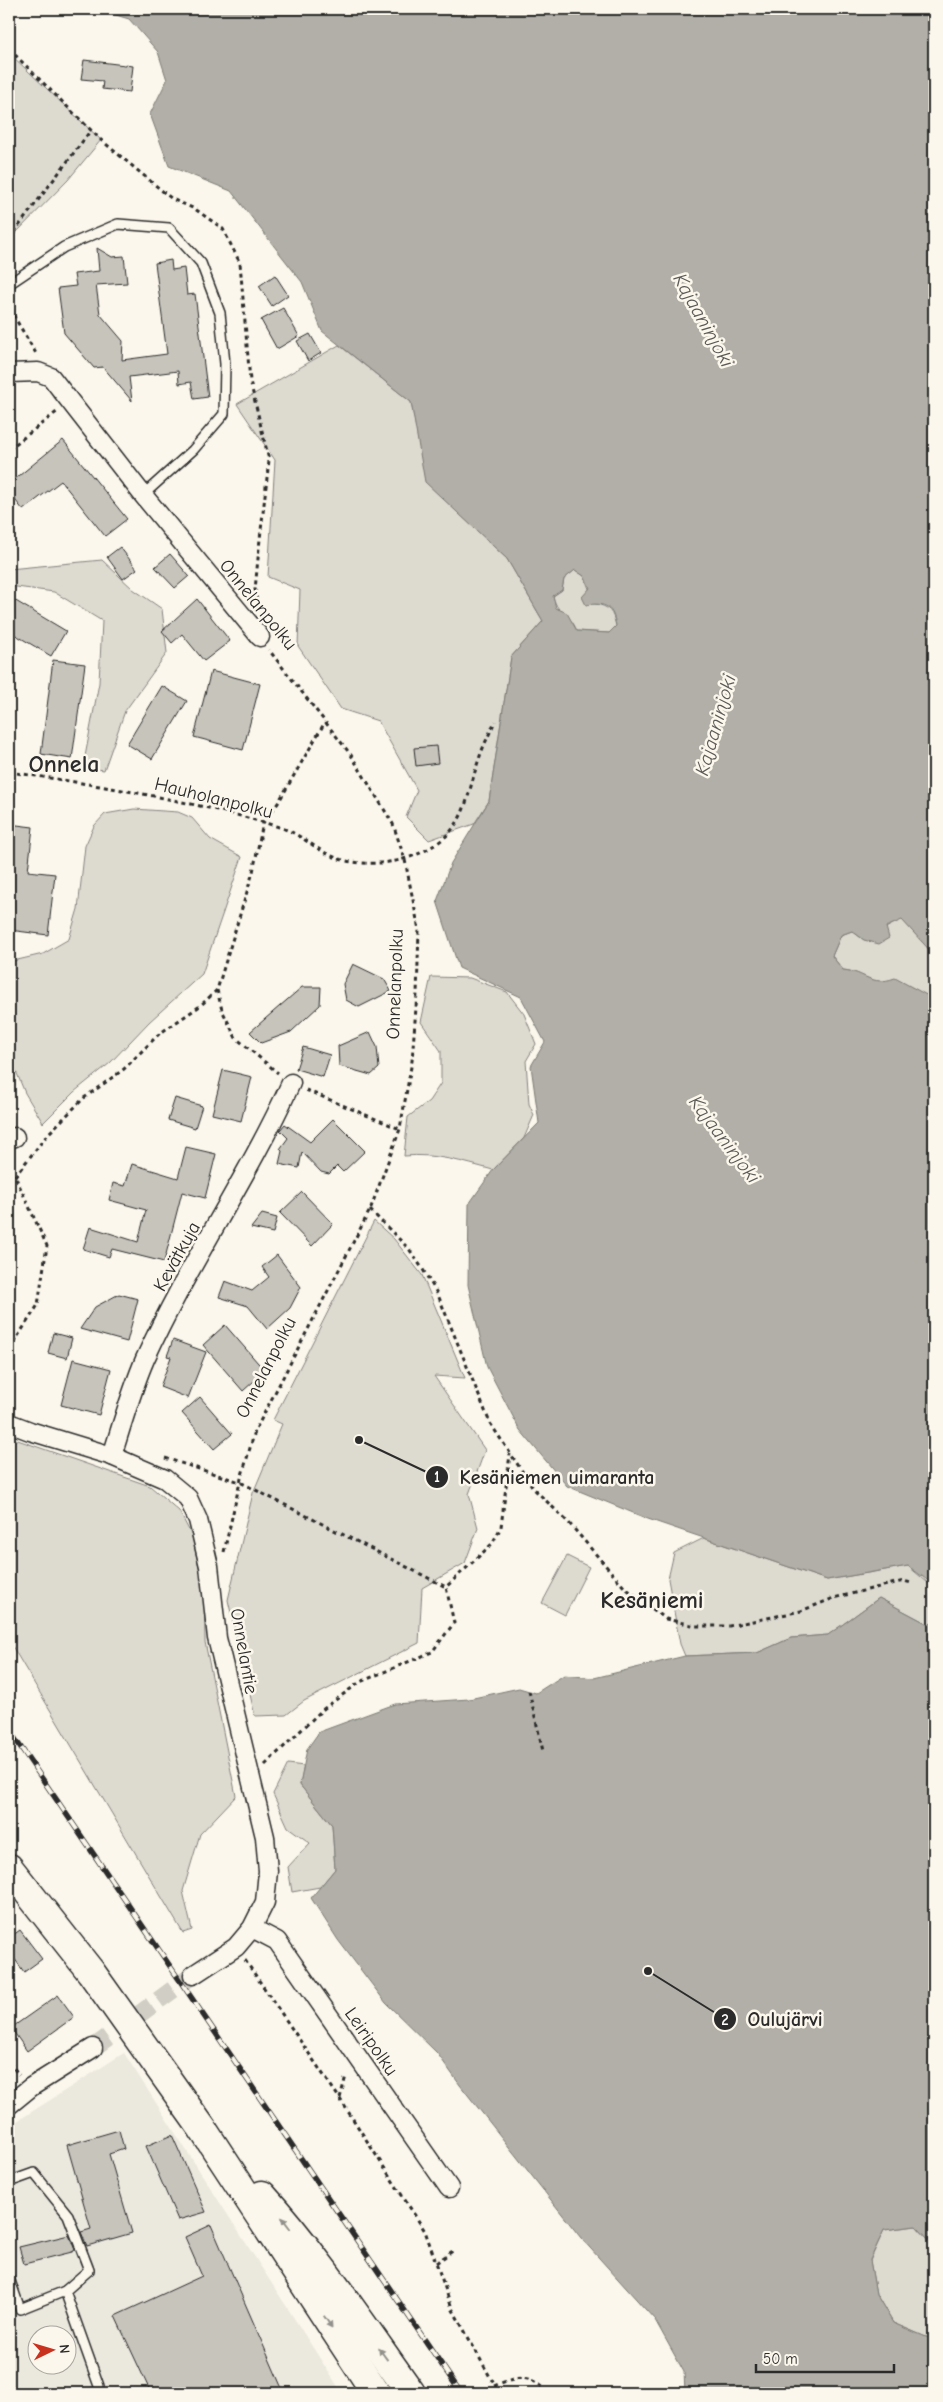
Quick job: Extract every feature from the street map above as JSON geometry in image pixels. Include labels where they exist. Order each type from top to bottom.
[{"type":"highway","points":[[9,1868],[91,1972],[202,2128],[376,2393]]},
{"type":"highway","points":[[202,2128],[280,2215],[411,2393]]},
{"type":"street","points":[[9,372],[38,372],[51,377]]},
{"type":"street","name":"Onnelanpolku","points":[[51,377],[143,495],[260,638]]},
{"type":"street","name":"Kevätkuja","points":[[112,1456],[144,1361],[180,1289],[270,1130],[291,1083]]},
{"type":"street","name":"Onnelantie","points":[[9,1423],[112,1456],[164,1479],[188,1498],[198,1520],[209,1566],[217,1638],[265,1837],[268,1871],[265,1902],[252,1928],[236,1947],[192,1975]]},
{"type":"street","name":"Leiripolku","points":[[252,1928],[277,1941],[448,2188]]},
{"type":"street","points":[[9,2106],[32,2087],[93,2048]]},
{"type":"lane","points":[[9,284],[64,247],[118,224],[169,228],[201,263],[220,312],[225,364],[224,414],[193,450],[143,495]]},
{"type":"lane","points":[[9,2182],[34,2174],[68,2215],[89,2270],[65,2291],[20,2309],[9,2278]]},
{"type":"lane","points":[[65,2291],[100,2386]]},
{"type":"path","points":[[9,49],[91,130],[9,239]]},
{"type":"path","points":[[9,308],[11,317],[51,377]]},
{"type":"path","points":[[9,449],[70,402]]},
{"type":"path","name":"Onnelanpolku","points":[[222,1558],[240,1482],[255,1431],[370,1210],[400,1129],[412,1061],[419,930],[405,860],[393,824],[375,790],[351,755],[260,638]]},
{"type":"path","name":"Hauholanpolku","points":[[9,772],[110,787],[204,806],[282,828],[332,858],[377,864],[405,860],[437,844],[462,816],[479,759],[495,721]]},
{"type":"path","points":[[9,1177],[15,1176],[48,1134],[84,1098],[124,1069],[160,1034],[200,1006],[216,990],[253,872],[263,823],[278,803],[325,722]]},
{"type":"path","points":[[9,1350],[38,1305],[47,1246],[15,1176]]},
{"type":"path","points":[[370,1210],[409,1249],[438,1295],[490,1423],[534,1489],[569,1523],[624,1587],[666,1619],[696,1626],[729,1626],[801,1611],[834,1598],[904,1581],[911,1583]]},
{"type":"path","points":[[446,1587],[492,1544],[501,1527],[510,1453]]},
{"type":"path","points":[[240,1482],[446,1587]]},
{"type":"path","points":[[252,1785],[269,1760],[322,1710],[369,1677],[432,1652],[454,1623],[446,1587]]},
{"type":"path","points":[[529,1691],[543,1751]]},
{"type":"path","points":[[236,1947],[340,2098],[425,2231],[452,2308],[499,2393]]},
{"type":"path","points":[[9,2074],[14,2070]]},
{"type":"path","points":[[340,2098],[346,2076]]},
{"type":"path","points":[[436,2263],[454,2250]]},
{"type":"path","points":[[494,2386],[520,2377],[537,2382],[549,2393]]},
{"type":"shaded area","points":[[9,53],[101,140],[68,180],[9,240]]},
{"type":"shaded area","points":[[339,345],[411,402],[426,482],[507,559],[543,621],[511,657],[489,801],[474,824],[429,840],[406,817],[417,790],[378,721],[341,709],[298,646],[300,590],[268,577],[275,460],[237,404]]},
{"type":"shaded area","points":[[102,560],[133,589],[162,609],[167,653],[125,711],[104,770],[83,767],[99,683],[102,621],[54,592],[9,586],[9,569]]},
{"type":"shaded area","points":[[575,570],[584,576],[595,604],[604,606],[612,613],[616,626],[609,633],[577,631],[571,620],[555,603],[553,596],[562,590],[564,579]]},
{"type":"shaded area","points":[[134,809],[178,812],[192,818],[210,839],[242,857],[202,974],[149,1022],[110,1063],[74,1092],[43,1123],[25,1093],[9,1054],[9,962],[43,954],[69,939],[78,909],[85,846],[94,826],[105,814]]},
{"type":"shaded area","points":[[902,919],[934,955],[934,999],[912,990],[843,970],[832,956],[841,935],[852,931],[864,940]]},
{"type":"shaded area","points":[[431,977],[470,978],[507,992],[524,1014],[536,1044],[526,1061],[529,1104],[534,1115],[524,1138],[493,1170],[438,1157],[404,1156],[408,1117],[429,1101],[441,1083],[441,1051],[421,1022]]},
{"type":"shaded area","points":[[374,1221],[394,1239],[422,1275],[465,1378],[434,1376],[485,1450],[469,1494],[478,1528],[465,1563],[422,1588],[419,1643],[304,1701],[286,1715],[255,1716],[228,1600],[253,1493],[282,1424],[273,1420]]},
{"type":"shaded area","points":[[9,1437],[150,1486],[179,1511],[192,1536],[204,1589],[205,1642],[236,1796],[200,1834],[183,1891],[192,1930],[183,1933],[9,1641]]},
{"type":"shaded area","points":[[704,1538],[827,1580],[908,1566],[934,1588],[934,1623],[928,1624],[879,1598],[828,1635],[791,1638],[757,1653],[685,1656],[680,1644],[668,1579],[674,1553]]},
{"type":"shaded area","points":[[567,1556],[589,1567],[565,1615],[542,1603]]},
{"type":"shaded area","points":[[288,1764],[304,1766],[300,1785],[332,1825],[335,1869],[320,1887],[292,1892],[288,1867],[310,1843],[288,1827],[273,1794]]},
{"type":"shaded area","points":[[124,2053],[342,2393],[9,2393],[9,2123],[11,2125]]},
{"type":"shaded area","points":[[916,2226],[934,2245],[934,2338],[926,2337],[893,2323],[876,2294],[870,2261],[884,2230]]},
{"type":"water","name":"Kajaaninjoki","points":[[96,9],[934,9],[934,955],[902,920],[886,927],[889,938],[879,944],[864,940],[852,931],[841,935],[832,956],[843,970],[880,981],[895,978],[934,999],[934,1585],[908,1566],[827,1580],[648,1519],[567,1486],[520,1430],[487,1367],[468,1285],[469,1204],[493,1170],[539,1123],[531,1066],[545,1042],[521,997],[459,968],[437,901],[451,863],[489,801],[511,657],[543,621],[507,559],[425,482],[411,402],[322,331],[302,282],[231,191],[169,166],[150,114],[167,80],[158,52],[129,19]],"holes":[[[575,570],[584,576],[590,588],[582,597],[586,605],[603,605],[613,614],[616,626],[609,633],[577,631],[567,613],[556,608],[553,596],[562,590],[564,579]]]},
{"type":"water","points":[[879,1598],[928,1624],[934,1623],[934,2245],[916,2226],[884,2230],[870,2260],[876,2294],[893,2323],[926,2337],[934,2338],[934,2393],[685,2393],[684,2372],[655,2320],[581,2238],[460,2085],[437,2053],[386,2003],[338,1940],[311,1898],[335,1869],[332,1825],[300,1785],[307,1749],[319,1732],[395,1704],[469,1699],[519,1688],[536,1693],[564,1675],[594,1678],[685,1656],[757,1653],[791,1638],[828,1635]]},
{"type":"building","points":[[84,60],[133,66],[130,92],[102,89],[103,81],[81,79]]},
{"type":"building","points":[[97,248],[112,257],[124,256],[127,283],[96,285],[100,314],[123,341],[122,360],[167,354],[155,263],[171,260],[172,270],[184,268],[187,295],[195,294],[208,397],[194,399],[191,382],[179,384],[178,371],[129,377],[132,401],[103,367],[94,368],[64,333],[58,288],[76,286],[74,274],[99,271]]},
{"type":"building","points":[[275,275],[288,295],[272,306],[259,286]]},
{"type":"building","points":[[283,308],[299,336],[277,349],[261,320]]},
{"type":"building","points":[[310,334],[321,353],[308,361],[297,341]]},
{"type":"building","points":[[63,440],[127,519],[105,536],[61,481],[23,510],[9,492],[9,484]]},
{"type":"building","points":[[120,547],[137,569],[123,579],[107,557]]},
{"type":"building","points":[[170,554],[189,576],[175,588],[155,567]]},
{"type":"building","points":[[9,597],[66,631],[51,656],[9,631]]},
{"type":"building","points":[[197,599],[230,641],[204,661],[182,634],[172,643],[162,631]]},
{"type":"building","points":[[53,660],[85,664],[72,759],[41,754]]},
{"type":"building","points":[[211,671],[260,684],[243,750],[194,737]]},
{"type":"building","points":[[162,686],[187,701],[152,759],[127,744]]},
{"type":"building","points":[[436,746],[438,763],[416,766],[414,748]]},
{"type":"building","points":[[9,824],[33,827],[28,871],[55,874],[48,935],[9,930]]},
{"type":"building","points":[[353,964],[384,979],[391,991],[359,1007],[346,1000],[343,984]]},
{"type":"building","points":[[302,987],[321,987],[320,1005],[291,1032],[261,1043],[250,1032]]},
{"type":"building","points":[[370,1032],[377,1047],[379,1068],[371,1075],[339,1066],[338,1046]]},
{"type":"building","points":[[303,1047],[330,1055],[323,1077],[296,1069]]},
{"type":"building","points":[[223,1070],[252,1077],[241,1121],[212,1114]]},
{"type":"building","points":[[175,1098],[202,1106],[195,1128],[168,1120]]},
{"type":"building","points":[[333,1119],[365,1151],[343,1172],[337,1166],[329,1174],[321,1172],[302,1152],[299,1168],[279,1164],[282,1151],[280,1149],[288,1138],[280,1130],[285,1124],[310,1142]]},
{"type":"building","points":[[186,1147],[216,1154],[205,1198],[182,1192],[164,1262],[112,1249],[109,1257],[83,1249],[90,1227],[138,1242],[146,1210],[109,1200],[113,1183],[125,1186],[132,1164],[178,1178]]},
{"type":"building","points":[[302,1192],[333,1224],[312,1246],[280,1213]]},
{"type":"building","points":[[262,1214],[277,1218],[273,1233],[251,1228]]},
{"type":"building","points":[[277,1255],[301,1287],[290,1308],[267,1329],[248,1306],[219,1297],[225,1281],[252,1291],[269,1277],[262,1267]]},
{"type":"building","points":[[119,1294],[138,1299],[127,1342],[80,1329],[95,1307]]},
{"type":"building","points":[[225,1325],[265,1371],[243,1391],[203,1345]]},
{"type":"building","points":[[53,1333],[72,1338],[67,1358],[48,1353]]},
{"type":"building","points":[[173,1340],[206,1352],[188,1398],[160,1387],[171,1357],[167,1356]]},
{"type":"building","points":[[73,1359],[111,1369],[99,1415],[61,1405]]},
{"type":"building","points":[[200,1397],[232,1434],[214,1449],[182,1413]]},
{"type":"building","points":[[20,1930],[42,1959],[24,1972],[9,1951],[9,1938]]},
{"type":"building","points":[[58,1995],[74,2017],[27,2051],[11,2028]]},
{"type":"building","points":[[119,2130],[124,2149],[109,2154],[132,2233],[87,2246],[81,2232],[91,2229],[67,2145]]},
{"type":"building","points":[[172,2135],[206,2212],[178,2220],[146,2146]]},
{"type":"building","points":[[211,2225],[284,2393],[151,2393],[115,2316],[202,2276],[185,2237]]},
{"type":"building","points":[[69,2235],[75,2250],[72,2252],[24,2264],[19,2247]]},
{"type":"tunnel","points":[[93,2048],[193,1975]]},
{"type":"railway","points":[[9,1730],[461,2393]]},
{"type":"place","name":"Kesäniemen uimaranta","points":[[359,1440]]},
{"type":"place","name":"Oulujärvi","points":[[648,1971]]},
{"type":"district","name":"Onnela","points":[[64,764]]},
{"type":"district","name":"Kesäniemi","points":[[652,1600]]}]
